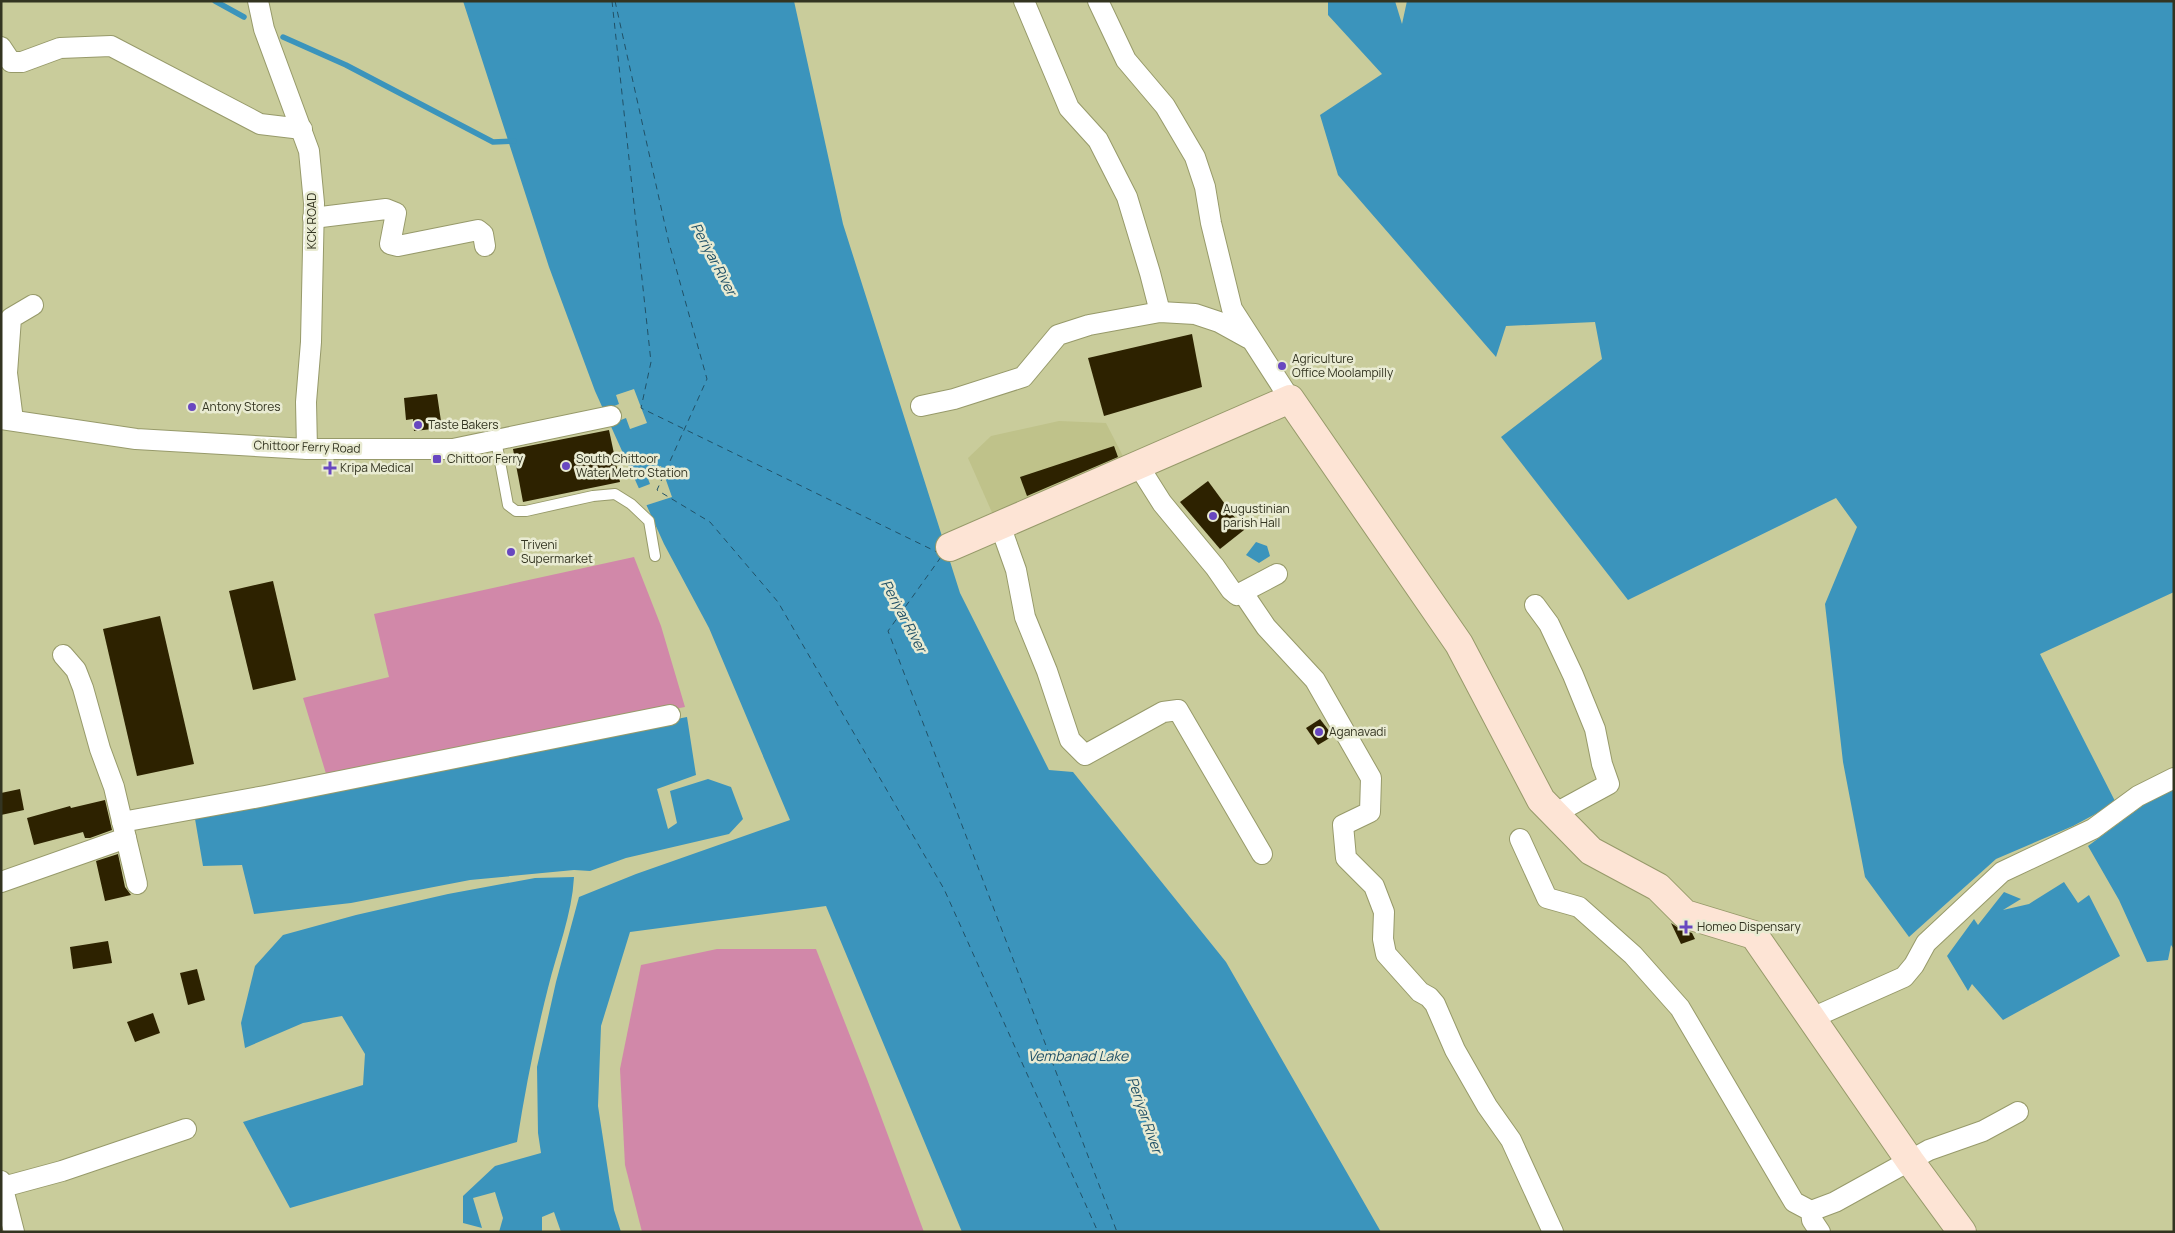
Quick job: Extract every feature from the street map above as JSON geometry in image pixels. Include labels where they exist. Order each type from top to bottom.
[{"type":"street","name":"KCK ROAD","points":[[258,1],[264,28],[309,150],[313,218],[311,342],[306,402],[307,449]]},
{"type":"street","points":[[1024,1],[1069,108],[1098,140],[1126,197],[1160,312]]},
{"type":"street","points":[[1098,1],[1126,60],[1165,106],[1195,157],[1205,187],[1232,309],[1290,399],[1459,644],[1541,800],[1591,851],[1658,887],[1685,914],[1754,935],[1910,1161],[1962,1232]]},
{"type":"street","points":[[5,60],[22,62],[60,48],[111,46],[260,124],[302,129]]},
{"type":"street","points":[[313,218],[386,210],[396,213],[390,244],[398,246],[478,230],[483,234],[485,246]]},
{"type":"street","points":[[7,419],[7,373],[11,318],[32,305]]},
{"type":"street","points":[[921,406],[954,399],[1023,377],[1058,335],[1089,325],[1160,312],[1195,314],[1219,322],[1250,339]]},
{"type":"street","points":[[950,547],[1290,399]]},
{"type":"street","name":"Chittoor Ferry Road","points":[[7,419],[136,438],[307,449],[453,449],[611,416]]},
{"type":"street","points":[[1138,465],[1162,503],[1237,595],[1277,574]]},
{"type":"street","points":[[1000,525],[1016,570],[1025,617],[1047,671],[1070,740],[1085,755],[1163,712],[1178,710],[1262,854]]},
{"type":"street","points":[[1243,592],[1266,627],[1315,680],[1371,778],[1370,812],[1343,825],[1346,858],[1374,886],[1384,912],[1383,939],[1386,954],[1420,992],[1430,997],[1435,1004],[1456,1050],[1487,1106],[1511,1140],[1553,1232]]},
{"type":"street","points":[[1534,604],[1549,624],[1573,675],[1595,729],[1602,764],[1609,784],[1554,814]]},
{"type":"street","points":[[62,655],[76,670],[83,688],[100,749],[114,787],[137,884]]},
{"type":"street","points":[[1,882],[124,830],[265,796],[670,715]]},
{"type":"street","points":[[1812,1018],[1904,977],[1914,965],[1926,943],[2002,872],[2092,829],[2138,796],[2174,778]]},
{"type":"street","points":[[1520,839],[1547,898],[1579,907],[1633,955],[1680,1008],[1794,1202],[1811,1211],[1835,1202],[1929,1150],[1983,1131],[2018,1112]]},
{"type":"street","points":[[14,1232],[2,1184],[62,1171],[186,1130]]},
{"type":"street","points":[[1811,1211],[1812,1220],[1820,1232]]},
{"type":"lane","points":[[496,440],[508,505],[516,511],[526,511],[593,496],[615,494],[631,504],[649,521],[656,556]]},
{"type":"shaded area","points":[[1059,421],[1106,423],[1127,464],[994,517],[968,458],[991,436]]},
{"type":"shaded area","points":[[634,557],[661,626],[685,707],[508,740],[327,777],[303,698],[389,677],[374,614]]},
{"type":"shaded area","points":[[717,949],[816,949],[924,1232],[642,1232],[625,1165],[620,1069],[641,965]]},
{"type":"water","name":"Vembanad Lake","points":[[463,1],[794,1],[843,224],[960,593],[1049,770],[1073,772],[1226,962],[1381,1232],[962,1232],[826,906],[630,932],[601,1026],[598,1106],[614,1210],[621,1232],[561,1232],[554,1212],[542,1217],[542,1232],[499,1232],[503,1218],[495,1192],[473,1198],[482,1228],[463,1223],[463,1196],[495,1166],[541,1153],[538,1133],[537,1067],[556,982],[579,897],[636,874],[790,820],[709,628],[664,544],[595,391],[549,267]]},
{"type":"water","points":[[1328,1],[1395,1],[1402,24],[1407,1],[2174,1],[2174,592],[2040,654],[2116,803],[2073,826],[1996,859],[1909,937],[1865,877],[1843,762],[1825,604],[1857,527],[1836,498],[1628,600],[1501,437],[1602,359],[1595,322],[1506,326],[1496,357],[1338,175],[1320,115],[1382,74],[1328,15]]},
{"type":"water","points":[[1256,542],[1267,546],[1270,556],[1259,563],[1246,555]]},
{"type":"water","points":[[687,717],[696,775],[657,789],[668,829],[677,823],[670,791],[708,779],[731,787],[743,819],[729,834],[626,858],[590,871],[574,870],[470,880],[351,903],[254,914],[242,865],[203,866],[194,813]]},
{"type":"water","points":[[2170,783],[2174,791],[2174,949],[2171,945],[2168,960],[2147,962],[2119,900],[2088,846],[2153,798]]},
{"type":"water","points":[[574,877],[567,919],[548,988],[535,1046],[517,1142],[290,1208],[243,1122],[363,1085],[365,1054],[342,1016],[303,1023],[245,1048],[241,1023],[255,966],[283,935],[356,915],[448,894],[535,878]]},
{"type":"water","points":[[2064,882],[2078,903],[2089,895],[2120,956],[2003,1020],[1972,984],[1968,991],[1947,956],[1974,919],[1978,925],[2004,892],[2021,899],[2003,910],[2029,904]]},
{"type":"pier","points":[[634,389],[647,423],[630,429],[626,418],[608,425],[602,411],[619,404],[616,395]]},
{"type":"pier","points":[[661,466],[672,497],[644,506],[637,489],[650,484],[645,471]]},
{"type":"building","points":[[1192,334],[1202,387],[1104,416],[1088,358]]},
{"type":"building","points":[[437,394],[442,428],[414,431],[413,419],[406,420],[404,398]]},
{"type":"building","name":"South Chittoor Water Metro Station","points":[[609,430],[620,482],[523,502],[513,449]]},
{"type":"building","points":[[1114,446],[1118,457],[1027,496],[1020,477]]},
{"type":"building","name":"Augustinian parish Hall","points":[[1208,481],[1244,530],[1220,549],[1180,502]]},
{"type":"building","points":[[273,581],[296,680],[253,690],[229,591]]},
{"type":"building","points":[[160,616],[194,764],[137,776],[103,629]]},
{"type":"building","name":"Aganavadi","points":[[1320,719],[1333,736],[1318,745],[1306,728]]},
{"type":"building","points":[[20,789],[24,810],[1,815],[1,793]]},
{"type":"building","points":[[105,800],[112,830],[90,838],[85,838],[83,832],[34,845],[27,818],[70,806],[71,808]]},
{"type":"building","points":[[118,854],[125,887],[131,895],[105,901],[96,861]]},
{"type":"building","points":[[1671,923],[1680,929],[1692,933],[1695,939],[1681,944]]},
{"type":"building","points":[[108,941],[112,963],[73,969],[70,947]]},
{"type":"building","points":[[197,969],[205,1000],[188,1005],[180,973]]},
{"type":"building","points":[[153,1013],[160,1033],[135,1042],[127,1022]]},
{"type":"waterway","points":[[215,1],[244,17]]},
{"type":"waterway","points":[[283,37],[346,65],[493,142],[514,141]]},
{"type":"ferry route","points":[[612,1],[651,362],[641,408],[937,552]]},
{"type":"ferry route","points":[[615,1],[669,243],[707,379],[657,490],[710,522],[778,602],[944,889],[1098,1232]]},
{"type":"ferry route","points":[[941,557],[888,631],[1117,1232]]},
{"type":"place","name":"Agriculture Office Moolampilly","points":[[1282,366]]},
{"type":"place","name":"Antony Stores","points":[[192,407]]},
{"type":"place","name":"Taste Bakers","points":[[418,425]]},
{"type":"place","name":"Chittoor Ferry","points":[[437,459]]},
{"type":"place","name":"South Chittoor Water Metro Station","points":[[566,466]]},
{"type":"place","name":"Kripa Medical","points":[[330,468]]},
{"type":"place","name":"Augustinian parish Hall","points":[[1213,516]]},
{"type":"place","name":"Triveni Supermarket","points":[[511,552]]},
{"type":"place","name":"Aganavadi","points":[[1319,732]]},
{"type":"place","name":"Homeo Dispensary","points":[[1686,927]]},
{"type":"water label","name":"Periyar River","points":[[714,259]]},
{"type":"water label","name":"Periyar River","points":[[904,616]]},
{"type":"water label","name":"Periyar River","points":[[1145,1115]]}]
